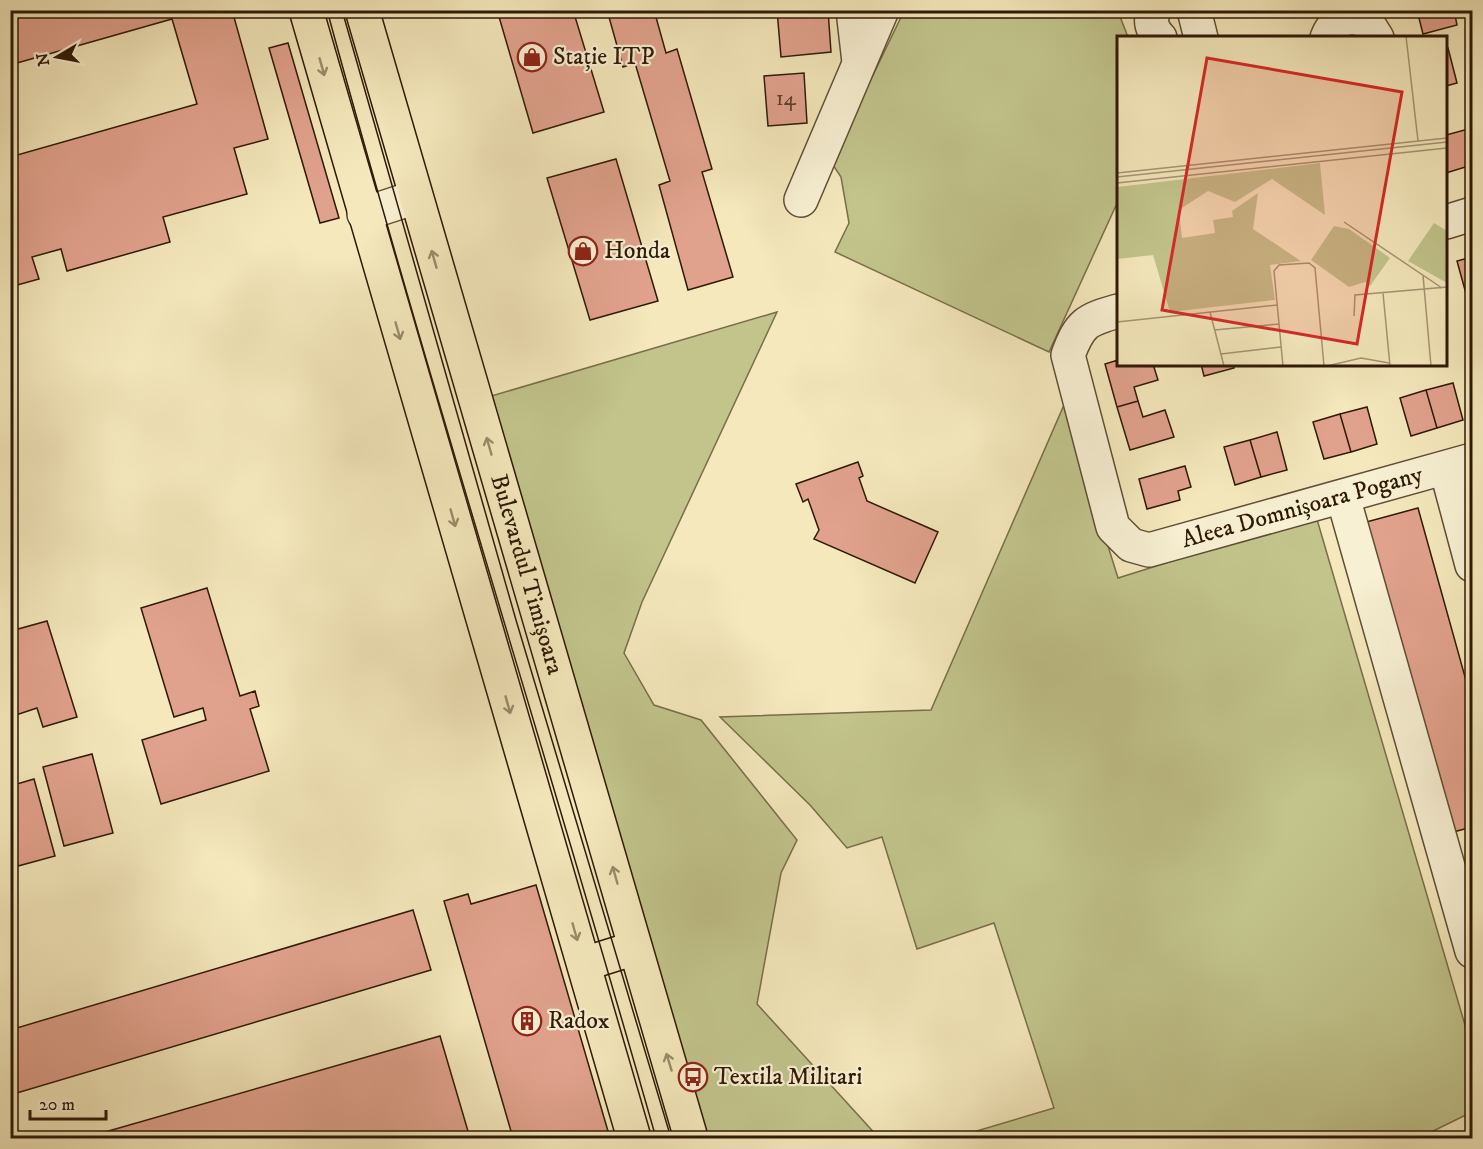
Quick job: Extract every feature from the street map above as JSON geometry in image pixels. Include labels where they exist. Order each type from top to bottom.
[{"type":"main road","points":[[306,10],[634,1138]]},
{"type":"main road","name":"Bulevardul Timișoara","points":[[362,10],[691,1138]]},
{"type":"main road","points":[[584,964],[635,948]]},
{"type":"street","points":[[853,10],[859,62]]},
{"type":"street","points":[[801,200],[882,10]]},
{"type":"street","points":[[1154,10],[1151,24],[1159,36]]},
{"type":"street","points":[[1194,10],[1200,36]]},
{"type":"street","points":[[1328,36],[1335,24],[1351,17],[1367,22],[1376,36]]},
{"type":"street","points":[[364,214],[416,197]]},
{"type":"street","points":[[1447,222],[1473,214]]},
{"type":"street","name":"Aleea Domnișoara Pogany","points":[[1117,312],[1089,320],[1074,339],[1068,355],[1113,527],[1131,545],[1149,550],[1459,464]]},
{"type":"street","points":[[1459,464],[1473,565]]},
{"type":"street","points":[[1343,497],[1462,870],[1473,951]]},
{"type":"green space","points":[[904,11],[1125,11],[1121,19],[1128,36],[1117,36],[1117,203],[1049,352],[835,252],[849,223],[841,177],[831,162]]},
{"type":"green space","points":[[777,312],[642,602],[624,653],[654,705],[701,720],[797,840],[781,873],[757,1004],[879,1138],[708,1138],[488,397]]},
{"type":"green space","points":[[1064,405],[1118,578],[1316,516],[1472,1049],[1472,1112],[1419,1138],[953,1138],[1054,1108],[994,923],[917,949],[882,837],[847,848],[810,805],[720,717],[931,710]]},
{"type":"building","points":[[10,10],[232,10],[268,139],[234,148],[247,194],[163,217],[170,242],[67,271],[61,249],[32,257],[39,279],[10,287],[10,157],[197,104],[172,19],[10,65]]},
{"type":"building","points":[[497,10],[573,10],[604,112],[533,133]]},
{"type":"building","points":[[607,10],[654,10],[666,53],[677,49],[712,169],[702,172],[733,277],[688,290],[659,185],[670,181],[635,63],[623,67]]},
{"type":"building","points":[[777,10],[828,10],[831,52],[781,57]]},
{"type":"building","points":[[1417,10],[1454,10],[1457,25],[1423,34]]},
{"type":"building","points":[[288,43],[339,218],[320,223],[269,48]]},
{"type":"building","points":[[1447,48],[1457,83],[1447,86]]},
{"type":"building","points":[[804,73],[807,123],[768,126],[764,76]]},
{"type":"building","points":[[1472,128],[1472,165],[1447,173],[1447,135]]},
{"type":"building","points":[[616,159],[658,301],[590,320],[547,178]]},
{"type":"building","points":[[1472,257],[1472,299],[1468,301],[1457,261]]},
{"type":"building","points":[[1117,360],[1117,366],[1154,366],[1158,380],[1134,387],[1138,401],[1117,407],[1105,364]]},
{"type":"building","points":[[1202,366],[1234,366],[1234,368],[1204,376]]},
{"type":"building","points":[[1453,383],[1463,420],[1437,428],[1426,390]]},
{"type":"building","points":[[1426,390],[1437,428],[1411,436],[1400,398]]},
{"type":"building","points":[[1138,401],[1143,417],[1165,410],[1174,437],[1130,450],[1117,407]]},
{"type":"building","points":[[1367,407],[1377,444],[1351,452],[1340,414]]},
{"type":"building","points":[[1340,414],[1351,452],[1324,459],[1313,422]]},
{"type":"building","points":[[1277,432],[1287,470],[1261,477],[1250,440]]},
{"type":"building","points":[[1250,440],[1261,477],[1235,485],[1224,447]]},
{"type":"building","points":[[858,462],[863,476],[859,478],[867,501],[938,532],[915,583],[814,539],[819,530],[808,499],[803,502],[796,484]]},
{"type":"building","points":[[1185,466],[1191,487],[1178,491],[1180,500],[1147,509],[1139,479]]},
{"type":"building","points":[[1418,508],[1472,702],[1472,827],[1446,834],[1359,524]]},
{"type":"building","points":[[207,588],[240,696],[255,691],[259,706],[250,709],[269,771],[161,804],[142,740],[206,720],[203,708],[174,717],[141,608]]},
{"type":"building","points":[[10,606],[18,629],[47,621],[77,717],[43,727],[37,708],[10,717]]},
{"type":"building","points":[[92,754],[113,833],[64,846],[43,767]]},
{"type":"building","points":[[34,779],[55,856],[18,866],[13,847],[10,848],[10,786]]},
{"type":"building","name":"Radox","points":[[536,885],[610,1138],[513,1138],[444,901],[468,894],[471,904]]},
{"type":"building","points":[[413,910],[431,970],[10,1095],[10,1030]]},
{"type":"building","points":[[440,1036],[470,1138],[84,1138]]},
{"type":"tram line","points":[[327,10],[448,434],[656,1138]]},
{"type":"tram line","points":[[342,10],[516,620],[671,1138]]},
{"type":"place","name":"Stație ITP","points":[[532,57]]},
{"type":"place","name":"Honda","points":[[583,251]]},
{"type":"place","name":"Radox","points":[[527,1021]]},
{"type":"place","name":"Textila Militari","points":[[693,1077]]}]
